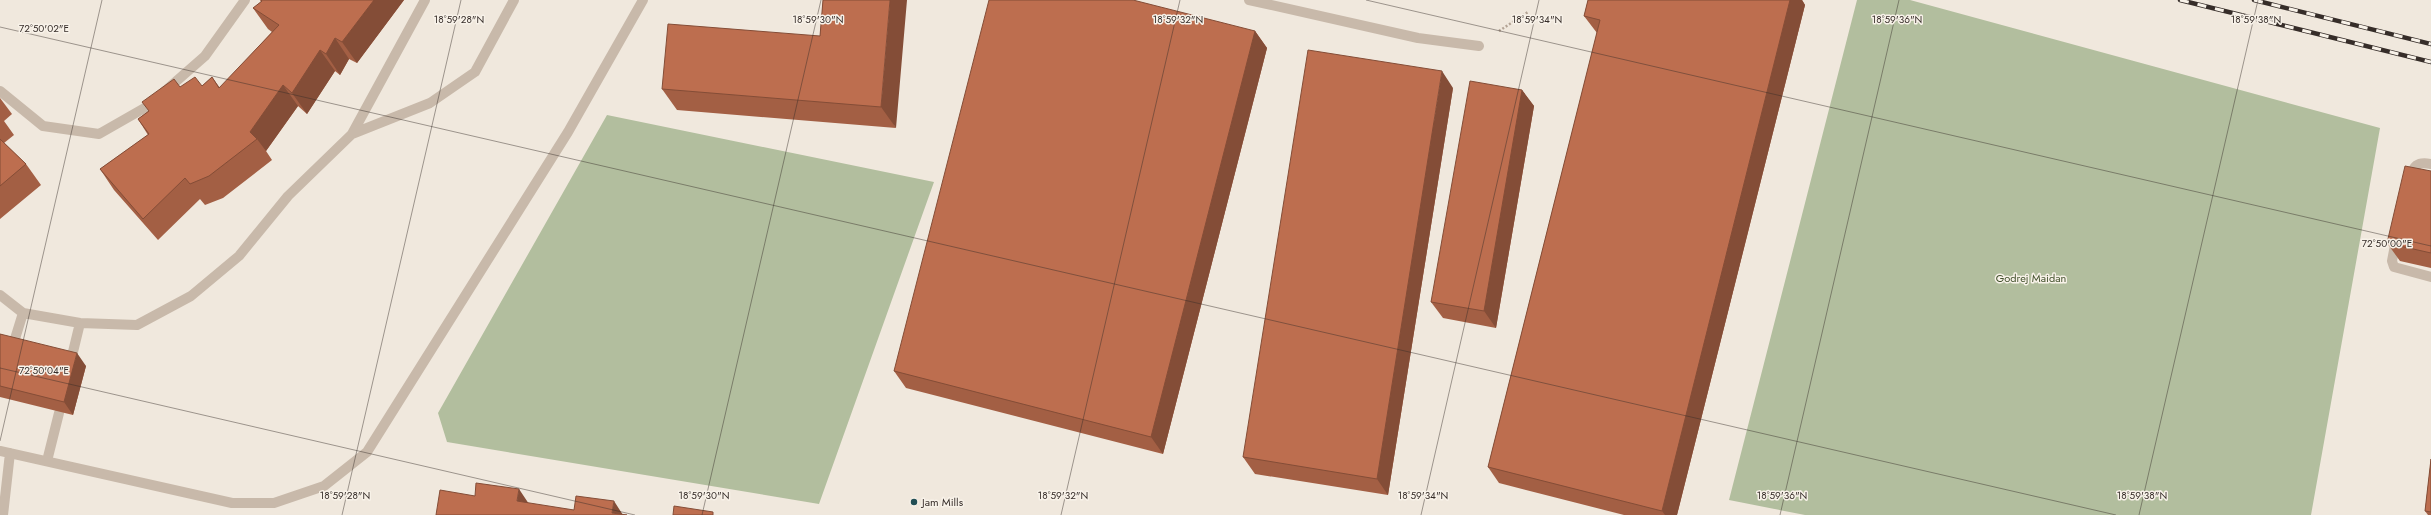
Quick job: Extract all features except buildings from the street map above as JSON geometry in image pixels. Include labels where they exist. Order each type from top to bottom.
[{"type":"street","points":[[0,91],[43,126],[99,134],[148,106],[205,56],[245,0]]},
{"type":"street","points":[[0,295],[23,313],[80,323],[137,325],[191,296],[239,256],[288,196],[352,134],[425,0]]},
{"type":"street","points":[[352,134],[430,102],[475,72],[514,0]]},
{"type":"street","points":[[0,451],[232,503],[274,503],[324,486],[367,452],[568,132],[643,0]]},
{"type":"street","points":[[1249,0],[1418,38],[1479,46]]},
{"type":"street","points":[[2408,189],[2413,166],[2418,163],[2431,164]]},
{"type":"street","points":[[2398,232],[2392,260],[2394,267],[2431,277]]},
{"type":"street","points":[[14,342],[23,313]]},
{"type":"street","points":[[72,356],[80,323]]},
{"type":"street","points":[[47,461],[59,413]]},
{"type":"street","points":[[3,515],[10,453]]},
{"type":"path","points":[[1479,46],[1528,12]]},
{"type":"green space","name":"Godrej Maidan","points":[[1857,0],[1910,0],[2380,128],[2311,515],[1805,515],[1729,500]]},
{"type":"green space","points":[[607,115],[934,182],[819,504],[447,442],[438,413]]},
{"type":"railway","points":[[2180,0],[2431,62]]},
{"type":"railway","points":[[2254,0],[2431,44]]},
{"type":"place","name":"Jam Mills","points":[[914,502]]}]
